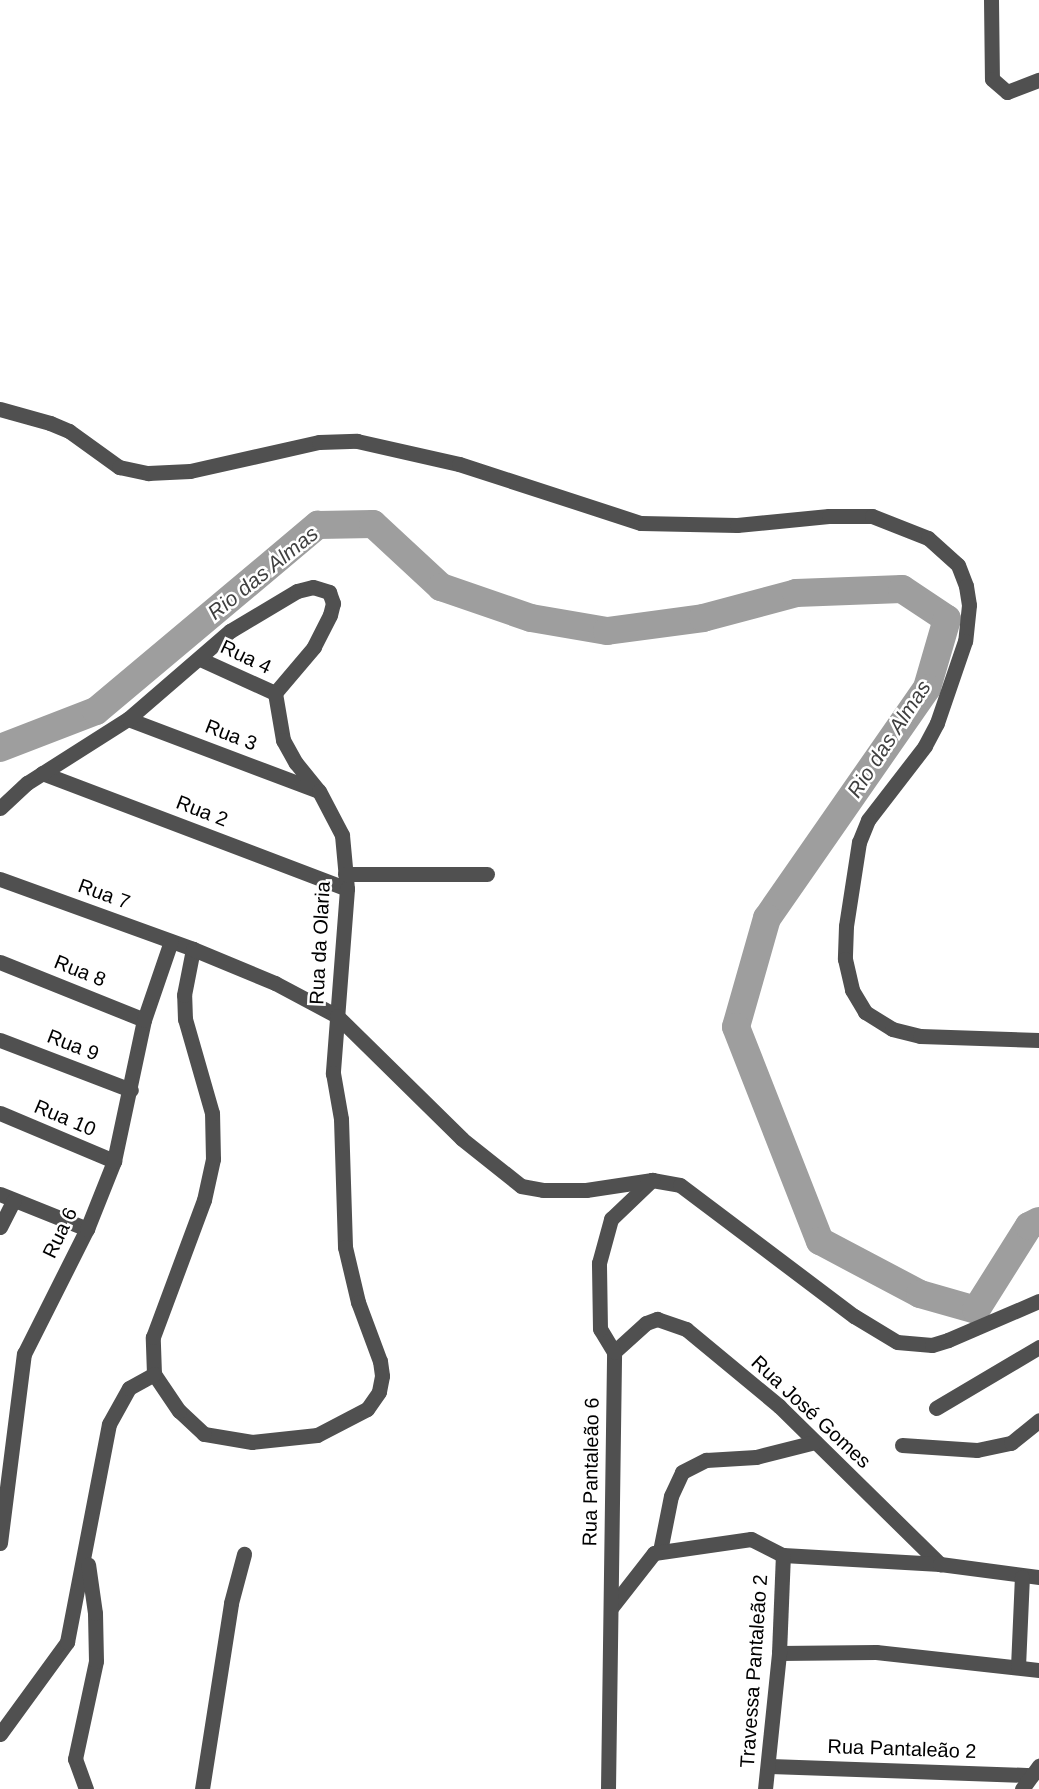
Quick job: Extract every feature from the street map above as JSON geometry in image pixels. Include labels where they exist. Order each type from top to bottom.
[{"type":"street","points":[[991,0],[992,79],[1007,92],[1039,80]]},
{"type":"street","points":[[0,409],[69,431],[119,467],[148,473],[190,471],[319,442],[357,441],[439,459],[641,523],[736,525],[829,516],[872,516],[928,538],[958,565],[966,586],[969,605],[965,641],[937,723],[926,746],[868,820],[859,842],[846,926],[845,959],[852,990],[865,1012],[891,1029],[920,1036],[1039,1040]]},
{"type":"street","points":[[0,808],[42,773],[128,719],[230,631],[297,591],[320,587],[329,592],[332,608],[314,647],[275,693]]},
{"type":"street","name":"Rua 4","points":[[200,659],[275,693]]},
{"type":"street","name":"Rua da Olaria","points":[[154,1374],[179,1411],[204,1434],[235,1441],[277,1441],[317,1435],[367,1409],[380,1392],[380,1361],[358,1302],[345,1247],[341,1119],[333,1074],[346,882],[342,836],[319,792],[296,763],[283,740],[275,693]]},
{"type":"street","name":"Rua 3","points":[[128,719],[319,792]]},
{"type":"street","name":"Rua 2","points":[[42,773],[346,882],[487,874]]},
{"type":"street","name":"Rua 7","points":[[0,879],[193,949],[275,983],[338,1016],[462,1139],[521,1186],[543,1190],[586,1190],[652,1180]]},
{"type":"street","name":"Rua 6","points":[[0,1543],[5,1450],[24,1354],[87,1229],[114,1161],[131,1090],[144,1020],[171,941]]},
{"type":"street","points":[[0,1734],[67,1642],[86,1552],[104,1441],[114,1412],[129,1388],[154,1374],[153,1337],[204,1200],[213,1159],[212,1113],[185,1019],[184,995],[193,949]]},
{"type":"street","name":"Rua 8","points":[[0,962],[144,1020]]},
{"type":"street","name":"Rua 9","points":[[0,1040],[131,1090]]},
{"type":"street","name":"Rua 10","points":[[0,1113],[114,1161]]},
{"type":"street","points":[[652,1180],[673,1182],[690,1191],[854,1316],[897,1342],[932,1345],[1039,1300]]},
{"type":"street","name":"Rua Pantaleão 6","points":[[608,1789],[614,1352],[603,1339],[598,1311],[603,1240],[611,1219],[652,1180]]},
{"type":"street","points":[[0,1227],[7,1197],[87,1229]]},
{"type":"street","name":"Rua José Gomes","points":[[614,1352],[646,1323],[657,1319],[675,1323],[779,1406],[940,1564]]},
{"type":"street","points":[[936,1408],[1039,1347]]},
{"type":"street","points":[[902,1445],[977,1450],[1011,1443],[1039,1420]]},
{"type":"street","points":[[660,1551],[671,1496],[682,1472],[706,1460],[756,1457],[814,1442]]},
{"type":"street","points":[[611,1608],[648,1558],[660,1551],[751,1539],[783,1555],[940,1564],[1022,1577],[1039,1577]]},
{"type":"street","points":[[86,1552],[95,1613],[96,1661],[75,1759],[86,1789]]},
{"type":"street","points":[[202,1789],[231,1603],[244,1554]]},
{"type":"street","name":"Travessa Pantaleão 2","points":[[765,1789],[770,1766],[779,1653],[783,1555]]},
{"type":"street","points":[[1018,1667],[1022,1577]]},
{"type":"street","points":[[779,1653],[876,1652],[1039,1670]]},
{"type":"street","name":"Rua Pantaleão 2","points":[[770,1766],[1036,1770]]},
{"type":"street","points":[[1022,1789],[1036,1770]]},
{"type":"waterway","name":"Rio das Almas","points":[[0,748],[96,711],[318,525],[373,524],[441,587],[531,618],[607,631],[703,618],[796,593],[902,589],[947,619],[927,688],[767,918],[736,1027],[820,1241],[920,1294],[976,1310],[1029,1226],[1039,1221]]}]
